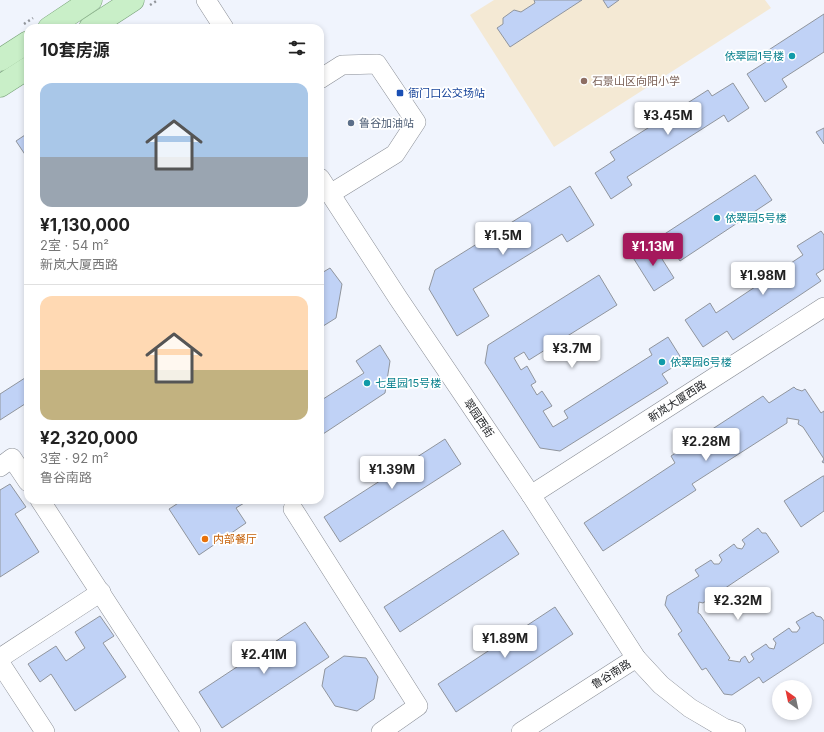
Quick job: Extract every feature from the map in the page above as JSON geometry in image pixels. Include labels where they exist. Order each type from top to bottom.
[{"type":"main road","points":[[42,22],[91,0]]},
{"type":"main road","points":[[96,24],[133,0]]},
{"type":"main road","points":[[0,60],[23,34]]},
{"type":"main road","points":[[0,86],[24,71]]},
{"type":"street","points":[[206,0],[221,24]]},
{"type":"street","points":[[324,77],[342,66],[377,64],[416,122],[395,154],[330,194]]},
{"type":"street","name":"翠园西街","points":[[324,184],[636,658]]},
{"type":"street","name":"新岚大厦西路","points":[[530,495],[824,307]]},
{"type":"street","points":[[0,467],[12,458],[24,476]]},
{"type":"street","points":[[43,504],[101,592],[190,732]]},
{"type":"street","points":[[293,510],[418,706],[381,732]]},
{"type":"street","points":[[0,658],[101,592]]},
{"type":"street","name":"鲁谷南路","points":[[521,732],[636,658],[661,685],[690,708],[724,728],[736,732]]},
{"type":"street","points":[[0,663],[45,732]]},
{"type":"shaded area","name":"石景山区向阳小学","points":[[494,0],[765,0],[771,8],[554,147],[470,15]]},
{"type":"building","points":[[534,0],[582,0],[510,47],[497,28],[503,24],[503,18],[514,10],[521,12],[535,3]]},
{"type":"building","points":[[603,0],[619,0],[608,8]]},
{"type":"building","name":"依翠园1号楼","points":[[824,14],[824,52],[782,79],[787,87],[765,102],[747,74],[769,60],[764,53]]},
{"type":"building","points":[[733,83],[749,108],[728,122],[724,115],[627,177],[632,185],[611,199],[595,173],[615,160],[610,152],[708,90],[712,96]]},
{"type":"building","points":[[824,128],[824,144],[816,132]]},
{"type":"building","points":[[24,136],[24,153],[16,141]]},
{"type":"building","name":"依翠园5号楼","points":[[755,175],[772,200],[680,261],[663,235]]},
{"type":"building","points":[[570,186],[594,225],[567,242],[562,234],[473,289],[489,316],[457,336],[429,289],[435,270]]},
{"type":"building","points":[[821,231],[824,235],[824,269],[816,274],[821,281],[733,340],[727,331],[703,347],[685,320],[710,303],[716,313],[803,255],[797,246]]},
{"type":"building","points":[[652,243],[674,278],[654,291],[632,256]]},
{"type":"building","points":[[330,268],[342,284],[336,318],[324,326],[324,272]]},
{"type":"building","name":"依翠园6号楼","points":[[599,275],[617,305],[529,360],[524,352],[514,358],[521,370],[527,366],[536,382],[531,385],[537,395],[542,391],[552,406],[543,411],[553,427],[568,418],[564,411],[652,355],[649,349],[668,337],[683,361],[662,374],[668,383],[560,451],[540,448],[485,363],[488,345]]},
{"type":"building","name":"七星园15号楼","points":[[380,345],[390,361],[385,393],[324,433],[324,398],[364,373],[356,361]]},
{"type":"building","points":[[24,379],[24,405],[0,420],[0,394]]},
{"type":"building","points":[[794,387],[802,391],[805,389],[821,413],[824,411],[824,459],[803,427],[798,424],[799,420],[787,418],[787,423],[692,484],[696,490],[603,551],[584,523],[675,463],[671,456],[763,396],[769,403]]},
{"type":"building","points":[[445,439],[461,464],[340,542],[324,517]]},
{"type":"building","points":[[823,476],[824,511],[801,527],[784,501]]},
{"type":"building","points":[[10,484],[26,507],[15,514],[39,552],[0,577],[0,490]]},
{"type":"building","name":"内部餐厅","points":[[177,504],[242,504],[236,508],[246,523],[199,555],[169,509]]},
{"type":"building","points":[[758,528],[762,533],[766,533],[779,552],[703,603],[699,602],[698,613],[730,658],[728,660],[740,662],[745,656],[749,663],[754,659],[751,654],[766,644],[769,648],[774,649],[776,643],[773,639],[789,628],[792,632],[797,632],[800,628],[796,622],[813,612],[824,621],[824,643],[763,683],[759,677],[732,695],[724,694],[706,668],[702,670],[678,634],[682,631],[665,605],[667,596],[699,576],[695,570],[711,560],[714,564],[719,564],[722,560],[719,555],[734,544],[737,548],[742,549],[745,544],[742,540]]},
{"type":"building","points":[[503,530],[519,554],[400,632],[384,607]]},
{"type":"building","points":[[555,607],[573,634],[456,712],[438,684]]},
{"type":"building","points":[[100,616],[114,636],[103,643],[126,677],[75,711],[51,674],[40,682],[28,664],[56,646],[66,661],[85,648],[75,632]]},
{"type":"building","points":[[305,622],[329,657],[222,728],[199,692]]},
{"type":"building","points":[[344,656],[366,658],[378,677],[374,699],[357,711],[335,706],[322,686],[325,669]]},
{"type":"place","name":"依翠园1号楼","points":[[792,56]]},
{"type":"place","name":"石景山区向阳小学","points":[[584,81]]},
{"type":"place","name":"衙门口公交场站","points":[[400,93]]},
{"type":"place","name":"鲁谷加油站","points":[[351,123]]},
{"type":"place","name":"依翠园5号楼","points":[[717,218]]},
{"type":"place","name":"依翠园6号楼","points":[[662,362]]},
{"type":"place","name":"七星园15号楼","points":[[367,383]]},
{"type":"place","name":"内部餐厅","points":[[205,539]]}]
